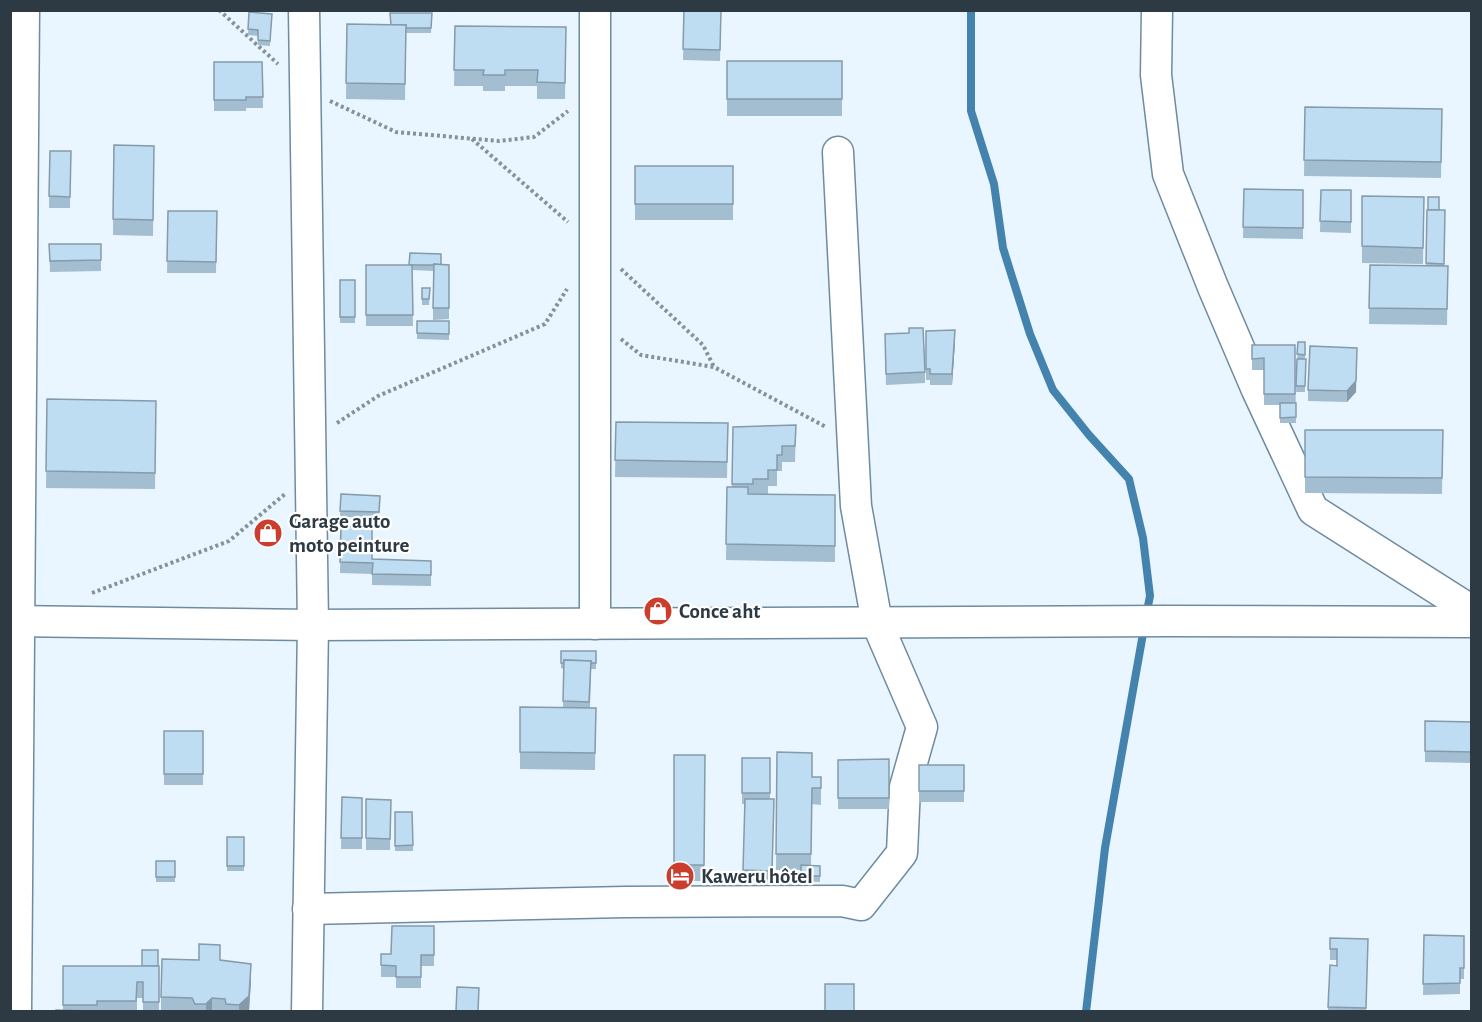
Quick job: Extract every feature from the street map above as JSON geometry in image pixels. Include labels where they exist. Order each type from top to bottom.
[{"type":"street","points":[[16,1011],[15,621],[24,10]]},
{"type":"street","points":[[304,10],[313,625],[307,1011]]},
{"type":"street","points":[[1157,10],[1156,75],[1168,174],[1257,390],[1313,510],[1472,611]]},
{"type":"street","points":[[595,12],[595,624]]},
{"type":"street","points":[[308,909],[637,902],[842,902],[861,905],[902,853],[905,787],[922,727],[877,623],[856,506],[838,152]]},
{"type":"street","points":[[15,621],[313,625],[1472,622]]},
{"type":"path","points":[[219,10],[305,89],[396,132],[499,141],[534,137],[568,111]]},
{"type":"path","points":[[595,318],[641,355],[714,367],[853,441]]},
{"type":"building","points":[[684,10],[721,10],[720,50],[683,49]]},
{"type":"building","points":[[249,12],[272,14],[270,41],[258,40],[258,30],[248,29]]},
{"type":"building","points":[[390,13],[432,13],[431,28],[406,28],[406,25],[391,25]]},
{"type":"building","points":[[347,24],[406,25],[405,84],[346,83]]},
{"type":"building","points":[[455,26],[566,27],[565,83],[537,82],[538,70],[505,70],[505,75],[483,75],[484,70],[454,70]]},
{"type":"building","points":[[727,61],[842,61],[842,99],[727,99]]},
{"type":"building","points":[[214,62],[262,62],[263,97],[246,97],[246,100],[214,100]]},
{"type":"building","points":[[1305,107],[1442,109],[1441,162],[1304,160]]},
{"type":"building","points":[[114,145],[154,146],[153,220],[113,219]]},
{"type":"building","points":[[50,151],[71,151],[70,197],[49,196]]},
{"type":"building","points":[[635,166],[733,166],[733,204],[635,204]]},
{"type":"building","points":[[1244,189],[1303,190],[1303,228],[1243,227]]},
{"type":"building","points":[[1321,190],[1351,190],[1351,222],[1320,221]]},
{"type":"building","points":[[1362,196],[1424,197],[1423,248],[1362,246]]},
{"type":"building","points":[[1428,197],[1439,197],[1439,210],[1428,210]]},
{"type":"building","points":[[1427,210],[1445,210],[1444,264],[1426,263]]},
{"type":"building","points":[[168,211],[217,211],[216,262],[167,261]]},
{"type":"building","points":[[49,244],[101,244],[101,260],[50,261]]},
{"type":"building","points":[[410,253],[441,254],[441,265],[409,265]]},
{"type":"building","points":[[434,264],[449,265],[449,308],[433,308]]},
{"type":"building","points":[[366,265],[412,265],[413,315],[366,315]]},
{"type":"building","points":[[1370,265],[1448,266],[1447,309],[1369,308]]},
{"type":"building","points":[[340,280],[355,280],[355,317],[340,317]]},
{"type":"building","points":[[422,288],[430,288],[429,299],[422,299]]},
{"type":"building","points":[[417,321],[449,321],[449,334],[417,333]]},
{"type":"building","points":[[909,328],[923,328],[925,372],[886,374],[885,334],[909,333]]},
{"type":"building","points":[[955,330],[952,374],[930,374],[930,369],[926,369],[926,331]]},
{"type":"building","points":[[1298,342],[1305,342],[1305,355],[1297,354]]},
{"type":"building","points":[[1252,345],[1295,345],[1295,394],[1264,394],[1264,358],[1252,359]]},
{"type":"building","points":[[1310,346],[1357,348],[1356,381],[1347,391],[1308,390]]},
{"type":"building","points":[[1297,359],[1306,359],[1305,386],[1296,386]]},
{"type":"building","points":[[47,399],[156,401],[155,473],[46,471]]},
{"type":"building","points":[[1280,403],[1296,403],[1296,417],[1280,418]]},
{"type":"building","points":[[616,422],[728,423],[727,462],[615,460]]},
{"type":"building","points":[[796,425],[795,446],[782,446],[782,455],[777,455],[777,470],[768,470],[768,479],[753,479],[753,484],[732,484],[733,427]]},
{"type":"building","points":[[1305,430],[1443,430],[1442,478],[1305,477]]},
{"type":"building","points":[[727,487],[748,487],[748,494],[835,495],[835,546],[726,544]]},
{"type":"building","points":[[341,494],[380,496],[379,512],[340,511]]},
{"type":"building","points":[[341,526],[372,527],[372,559],[431,561],[431,575],[372,574],[373,563],[340,562]]},
{"type":"building","points":[[561,651],[596,651],[596,663],[564,660],[564,663],[561,663]]},
{"type":"building","points":[[564,660],[591,661],[589,702],[563,701]]},
{"type":"building","points":[[520,707],[596,708],[595,753],[520,752]]},
{"type":"building","points":[[1425,721],[1472,722],[1472,752],[1425,751]]},
{"type":"building","points":[[164,731],[203,731],[203,774],[164,774]]},
{"type":"building","points":[[777,752],[812,753],[812,777],[821,777],[821,788],[812,788],[811,854],[776,854]]},
{"type":"building","points":[[674,755],[705,755],[704,865],[674,865]]},
{"type":"building","points":[[742,758],[770,758],[770,793],[742,793]]},
{"type":"building","points":[[889,759],[889,798],[838,798],[838,760]]},
{"type":"building","points":[[919,765],[964,765],[964,791],[919,791]]},
{"type":"building","points":[[342,797],[362,798],[362,838],[341,838]]},
{"type":"building","points":[[366,799],[391,800],[390,839],[366,838]]},
{"type":"building","points":[[745,799],[774,799],[772,871],[743,870]]},
{"type":"building","points":[[395,812],[412,812],[413,845],[395,846]]},
{"type":"building","points":[[227,837],[244,837],[244,866],[227,866]]},
{"type":"building","points":[[156,861],[175,861],[175,877],[156,877]]},
{"type":"building","points":[[801,865],[820,866],[820,876],[801,876]]},
{"type":"building","points":[[392,926],[434,926],[434,955],[421,955],[421,977],[396,977],[396,966],[381,965],[381,954],[391,954]]},
{"type":"building","points":[[1424,935],[1464,936],[1464,968],[1460,968],[1460,983],[1423,984]]},
{"type":"building","points":[[1330,938],[1368,939],[1366,1008],[1328,1007],[1330,965],[1337,966],[1337,949],[1330,949]]},
{"type":"building","points":[[199,944],[220,945],[220,960],[251,964],[249,996],[239,1005],[226,1004],[225,999],[212,998],[206,1004],[195,1004],[192,998],[161,997],[162,959],[199,960]]},
{"type":"building","points":[[142,950],[158,950],[158,966],[142,966]]},
{"type":"building","points":[[63,966],[159,966],[159,1002],[143,1002],[143,982],[137,982],[136,1001],[97,1001],[97,1005],[63,1005]]},
{"type":"building","points":[[825,984],[854,984],[854,1011],[825,1011]]},
{"type":"building","points":[[457,987],[479,988],[478,1011],[456,1011]]},
{"type":"waterway","points":[[971,10],[971,111],[994,184],[1003,248],[1030,334],[1053,390],[1089,435],[1129,479],[1143,538],[1150,596],[1146,616]]},
{"type":"waterway","points":[[1086,1012],[1105,848],[1144,628]]},
{"type":"place","name":"Garage auto moto peinture","points":[[268,533]]},
{"type":"place","name":"Conce aht","points":[[658,611]]},
{"type":"place","name":"Kaweru hôtel","points":[[680,876]]}]
